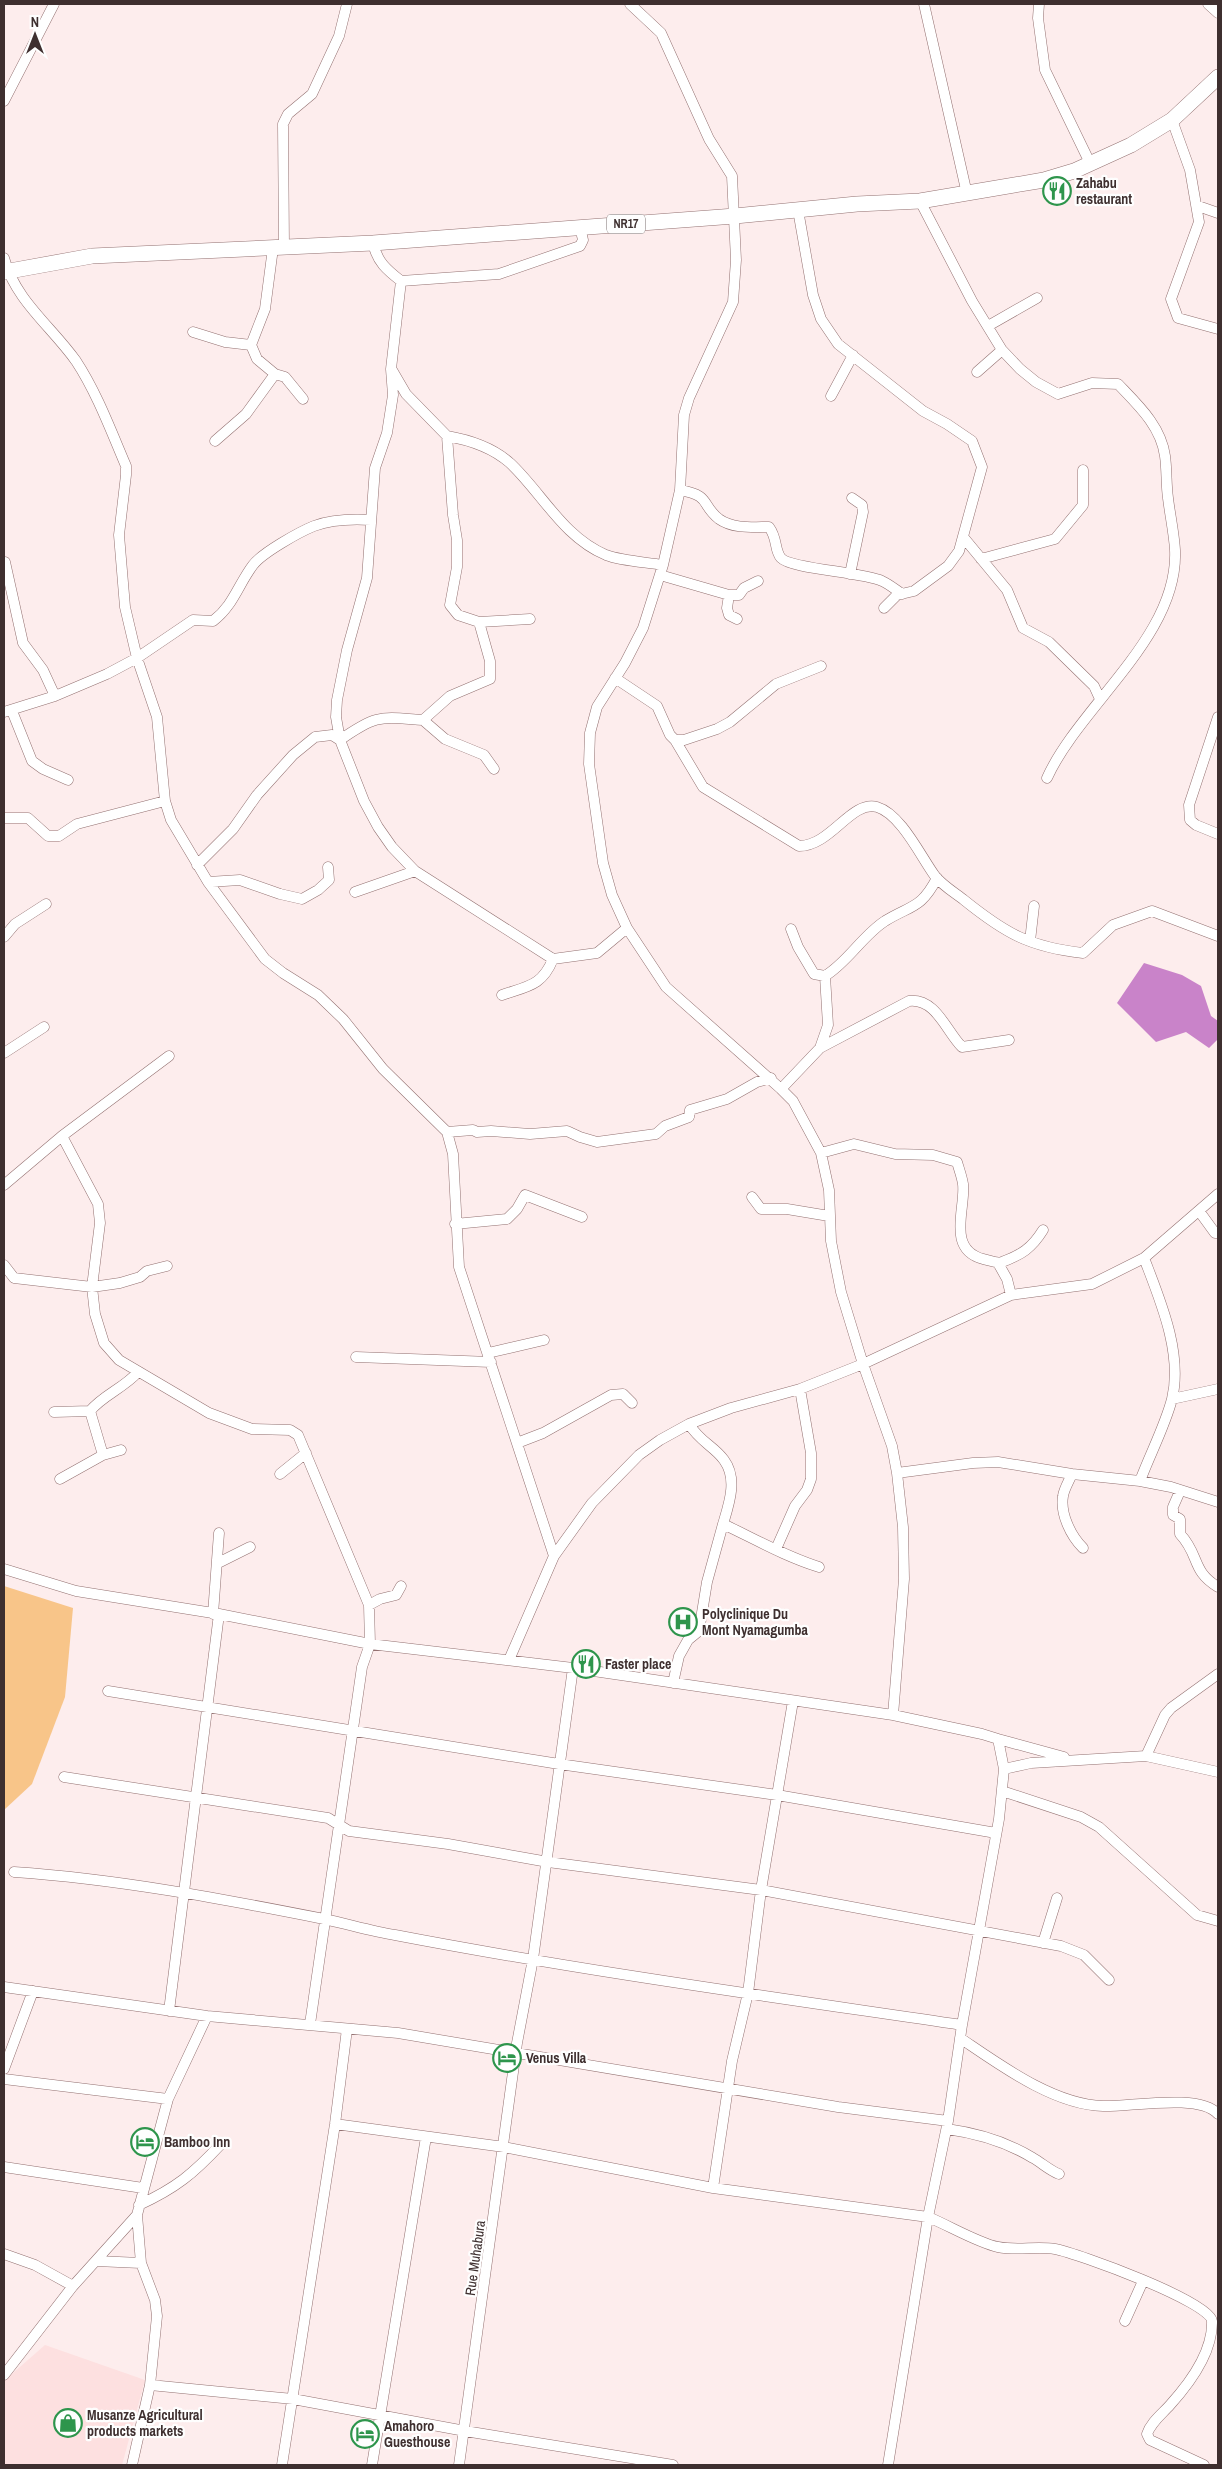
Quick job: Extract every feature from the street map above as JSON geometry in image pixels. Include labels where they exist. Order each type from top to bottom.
[{"type":"main road","name":"NR17","points":[[5,267],[92,256],[373,243],[735,216],[856,204],[920,201],[967,194],[1044,180],[1131,145],[1172,120],[1216,83]]},
{"type":"street","points":[[4,101],[54,4]]},
{"type":"street","points":[[303,399],[285,377],[275,374],[258,359],[251,345],[265,309],[278,248],[283,124],[288,114],[312,94],[340,36],[347,4]]},
{"type":"street","points":[[630,4],[660,33],[709,139],[732,176],[736,260],[733,302],[686,406],[680,490],[661,570],[643,628],[597,707],[590,732],[589,764],[603,863],[612,896],[627,928],[666,987],[782,1089],[793,1101],[821,1153],[828,1190],[830,1241],[841,1292],[863,1364],[892,1446],[897,1473],[904,1579],[892,1716]]},
{"type":"street","points":[[924,4],[967,194]]},
{"type":"street","points":[[1039,4],[1038,18],[1045,70],[1090,163]]},
{"type":"street","points":[[1208,4],[1218,12]]},
{"type":"street","points":[[1172,120],[1190,170],[1198,206],[1199,222],[1171,299],[1178,318],[1218,329]]},
{"type":"street","points":[[920,201],[972,301],[1002,350],[1031,378],[1058,394],[1092,383],[1118,384],[1145,412],[1158,433],[1165,455],[1165,476],[1175,552],[1170,585],[1162,611],[1122,676],[1100,698],[1057,755],[1046,778]]},
{"type":"street","points":[[1198,206],[1218,213]]},
{"type":"street","points":[[798,210],[812,295],[821,319],[838,344],[923,412],[947,424],[972,441],[982,467],[959,551],[948,566],[914,591],[897,595],[884,608]]},
{"type":"street","points":[[373,243],[376,255],[382,265],[402,281],[499,274],[580,246],[584,240],[580,227]]},
{"type":"street","points":[[5,267],[38,318],[77,363],[102,411],[126,466],[119,535],[119,558],[125,607],[138,658],[157,717],[165,801],[172,820],[208,882],[265,958],[283,973],[318,995],[337,1013],[383,1068],[447,1132],[453,1154],[455,1224],[459,1267],[554,1556]]},
{"type":"street","points":[[402,281],[391,369],[393,395],[388,433],[376,468],[367,578],[347,650],[338,700],[336,717],[340,740],[364,801],[378,827],[392,847],[415,870],[553,959],[598,952],[627,928]]},
{"type":"street","points":[[988,326],[1037,298]]},
{"type":"street","points":[[193,332],[225,342],[251,345]]},
{"type":"street","points":[[977,372],[1002,350]]},
{"type":"street","points":[[832,396],[853,355]]},
{"type":"street","points":[[391,369],[406,394],[447,436],[468,440],[493,451],[510,463],[554,515],[578,537],[606,555],[661,570],[729,595],[739,595],[744,588],[758,581]]},
{"type":"street","points":[[215,442],[246,414],[275,374]]},
{"type":"street","points":[[447,436],[453,515],[457,540],[457,567],[450,605],[458,616],[479,622],[530,619]]},
{"type":"street","points":[[981,558],[1055,539],[1083,505],[1084,470]]},
{"type":"street","points":[[680,490],[696,493],[706,502],[718,518],[724,522],[742,527],[769,527],[776,536],[778,552],[782,560],[794,565],[882,580],[902,594]]},
{"type":"street","points":[[850,574],[863,512],[862,505],[852,498]]},
{"type":"street","points":[[68,780],[43,769],[32,761],[8,712],[55,696],[138,658],[193,620],[213,621],[224,612],[253,564],[272,550],[315,526],[358,519],[371,520]]},
{"type":"street","points":[[964,538],[1006,590],[1023,628],[1048,642],[1094,686],[1100,698]]},
{"type":"street","points":[[5,562],[23,642],[43,670],[55,696]]},
{"type":"street","points":[[729,595],[726,608],[729,615],[738,619]]},
{"type":"street","points":[[424,720],[450,696],[490,679],[490,661],[479,622]]},
{"type":"street","points":[[675,740],[684,740],[717,729],[776,684],[821,666]]},
{"type":"street","points":[[615,678],[657,706],[670,735],[703,786],[798,846],[809,846],[820,841],[858,810],[864,807],[876,807],[886,812],[909,836],[937,878],[997,926],[1013,936],[1063,951],[1083,954],[1112,925],[1152,911],[1218,936]]},
{"type":"street","points":[[340,740],[365,723],[381,717],[424,720],[445,739],[484,754],[494,769]]},
{"type":"street","points":[[1218,717],[1216,729],[1189,805],[1190,820],[1196,825],[1218,834]]},
{"type":"street","points":[[197,865],[233,829],[257,795],[293,755],[315,737],[332,735],[340,740]]},
{"type":"street","points":[[4,818],[28,818],[48,836],[59,836],[77,824],[165,801]]},
{"type":"street","points":[[208,882],[240,880],[280,894],[302,899],[318,890],[330,880],[328,867]]},
{"type":"street","points":[[355,892],[415,870]]},
{"type":"street","points":[[792,929],[798,947],[814,974],[825,976],[836,969],[885,922],[915,907],[929,893],[937,878]]},
{"type":"street","points":[[4,936],[15,924],[46,904]]},
{"type":"street","points":[[1030,941],[1034,906]]},
{"type":"street","points":[[502,995],[539,982],[548,971],[553,959]]},
{"type":"street","points":[[820,1048],[828,1025],[825,976]]},
{"type":"street","points":[[782,1089],[820,1048],[909,1001],[917,1000],[928,1004],[945,1023],[954,1039],[962,1047],[1009,1040]]},
{"type":"street","points":[[4,1053],[44,1027]]},
{"type":"street","points":[[4,1185],[62,1136],[169,1056]]},
{"type":"street","points":[[447,1132],[473,1130],[478,1132],[530,1134],[567,1131],[597,1142],[638,1138],[656,1134],[666,1126],[690,1117],[690,1110],[727,1099],[757,1082],[771,1078]]},
{"type":"street","points":[[62,1136],[98,1204],[100,1223],[92,1287],[95,1314],[104,1344],[119,1360],[210,1413],[232,1423],[252,1429],[290,1430],[298,1435],[369,1605],[370,1644],[362,1667],[310,2024]]},
{"type":"street","points":[[821,1153],[854,1144],[895,1154],[933,1155],[956,1162],[964,1185],[959,1222],[961,1236],[968,1249],[979,1258],[998,1263],[1022,1254],[1034,1244],[1043,1230]]},
{"type":"street","points":[[509,1660],[554,1556],[592,1503],[639,1455],[660,1440],[690,1424],[731,1408],[800,1389],[863,1364],[1011,1294],[1092,1284],[1144,1258],[1218,1194]]},
{"type":"street","points":[[455,1224],[508,1219],[517,1209],[525,1195],[582,1217]]},
{"type":"street","points":[[752,1197],[761,1209],[787,1209],[830,1216]]},
{"type":"street","points":[[1199,1211],[1215,1233],[1218,1233]]},
{"type":"street","points":[[1140,1481],[1172,1399],[1174,1375],[1167,1328],[1144,1258]]},
{"type":"street","points":[[998,1263],[1011,1294]]},
{"type":"street","points":[[4,1265],[14,1278],[92,1287],[120,1283],[140,1277],[147,1271],[168,1266]]},
{"type":"street","points":[[356,1357],[489,1357],[544,1340]]},
{"type":"street","points":[[54,1412],[90,1411],[98,1402],[129,1383],[138,1372]]},
{"type":"street","points":[[776,1548],[795,1506],[807,1490],[811,1479],[811,1454],[800,1389]]},
{"type":"street","points":[[1172,1399],[1218,1389]]},
{"type":"street","points":[[517,1443],[543,1434],[611,1395],[623,1394],[632,1403]]},
{"type":"street","points":[[90,1411],[103,1455]]},
{"type":"street","points":[[674,1683],[679,1656],[688,1640],[699,1631],[707,1582],[731,1488],[729,1471],[724,1460],[697,1436],[690,1424]]},
{"type":"street","points":[[60,1479],[103,1455],[121,1450]]},
{"type":"street","points":[[280,1474],[306,1453]]},
{"type":"street","points":[[897,1473],[973,1462],[998,1462],[1072,1474],[1140,1481],[1218,1502]]},
{"type":"street","points":[[1072,1474],[1063,1496],[1063,1507],[1073,1538],[1083,1548]]},
{"type":"street","points":[[1180,1491],[1173,1507],[1173,1515],[1180,1519],[1180,1534],[1190,1544],[1200,1573],[1218,1587]]},
{"type":"street","points":[[723,1524],[753,1540],[776,1548],[795,1559],[819,1567]]},
{"type":"street","points":[[170,2011],[207,1708],[216,1614],[220,1533]]},
{"type":"street","points":[[218,1563],[250,1547]]},
{"type":"street","points":[[4,1569],[76,1591],[216,1614],[370,1644],[573,1668],[892,1716],[982,1734],[1050,1754],[1078,1759]]},
{"type":"street","points":[[369,1605],[380,1598],[396,1595],[401,1586]]},
{"type":"street","name":"Rue Muhabura","points":[[459,2465],[504,2147],[515,2054],[534,1959],[573,1668]]},
{"type":"street","points":[[1146,1756],[1165,1715],[1171,1708],[1218,1674]]},
{"type":"street","points":[[108,1691],[353,1732],[777,1795],[996,1833]]},
{"type":"street","points":[[713,2188],[732,2061],[748,1993],[760,1890],[792,1701]]},
{"type":"street","points":[[888,2465],[928,2217],[948,2125],[962,2024],[996,1833],[1000,1820],[1004,1768],[998,1739]]},
{"type":"street","points":[[1004,1768],[1031,1763],[1078,1759],[1146,1756],[1218,1772]]},
{"type":"street","points":[[64,1777],[195,1799],[328,1818],[349,1831],[448,1844],[548,1862],[760,1890],[1044,1943],[1068,1948],[1084,1955],[1109,1980]]},
{"type":"street","points":[[1002,1791],[1081,1817],[1099,1827],[1197,1915],[1218,1921]]},
{"type":"street","points":[[14,1872],[56,1875],[185,1894],[324,1919],[393,1935],[534,1959],[962,2024]]},
{"type":"street","points":[[1044,1943],[1056,1898]]},
{"type":"street","points":[[4,1987],[207,2016],[310,2024],[422,2037],[948,2125],[1007,2146],[1033,2158],[1048,2169],[1060,2174]]},
{"type":"street","points":[[4,2069],[33,1991]]},
{"type":"street","points":[[132,2465],[150,2385],[157,2316],[155,2300],[141,2263],[138,2210],[168,2099],[207,2016]]},
{"type":"street","points":[[282,2465],[335,2124],[347,2029]]},
{"type":"street","points":[[960,2038],[1043,2088],[1074,2102],[1102,2106],[1175,2102],[1204,2106],[1218,2114]]},
{"type":"street","points":[[4,2079],[168,2099]]},
{"type":"street","points":[[335,2124],[426,2138],[504,2147],[713,2188],[928,2217],[996,2247],[1056,2249],[1090,2259],[1182,2297],[1209,2315],[1212,2320],[1203,2360],[1147,2434],[1150,2440],[1204,2465]]},
{"type":"street","points":[[372,2465],[426,2138]]},
{"type":"street","points":[[4,2376],[73,2286],[138,2210],[191,2176],[221,2144]]},
{"type":"street","points":[[4,2168],[143,2188]]},
{"type":"street","points":[[4,2254],[35,2265],[73,2286]]},
{"type":"street","points":[[96,2261],[141,2263]]},
{"type":"street","points":[[1125,2321],[1143,2281]]},
{"type":"street","points":[[150,2385],[293,2399],[465,2431],[673,2465]]},
{"type":"shaded area","points":[[1144,963],[1182,975],[1201,986],[1211,1016],[1218,1021],[1218,1039],[1209,1048],[1186,1032],[1156,1042],[1117,1003]]},
{"type":"shaded area","points":[[4,1586],[73,1608],[65,1697],[32,1784],[4,1810]]},
{"type":"shaded area","name":"Musanze Agricultural products markets","points":[[45,2345],[145,2380],[122,2465],[4,2465],[4,2381]]},
{"type":"place","name":"Zahabu restaurant","points":[[1057,191]]},
{"type":"place","name":"Polyclinique Du Mont Nyamagumba","points":[[683,1622]]},
{"type":"place","name":"Faster place","points":[[586,1664]]},
{"type":"place","name":"Venus Villa","points":[[507,2058]]},
{"type":"place","name":"Bamboo Inn","points":[[145,2142]]},
{"type":"place","name":"Musanze Agricultural products markets","points":[[68,2423]]},
{"type":"place","name":"Amahoro Guesthouse","points":[[365,2434]]}]
